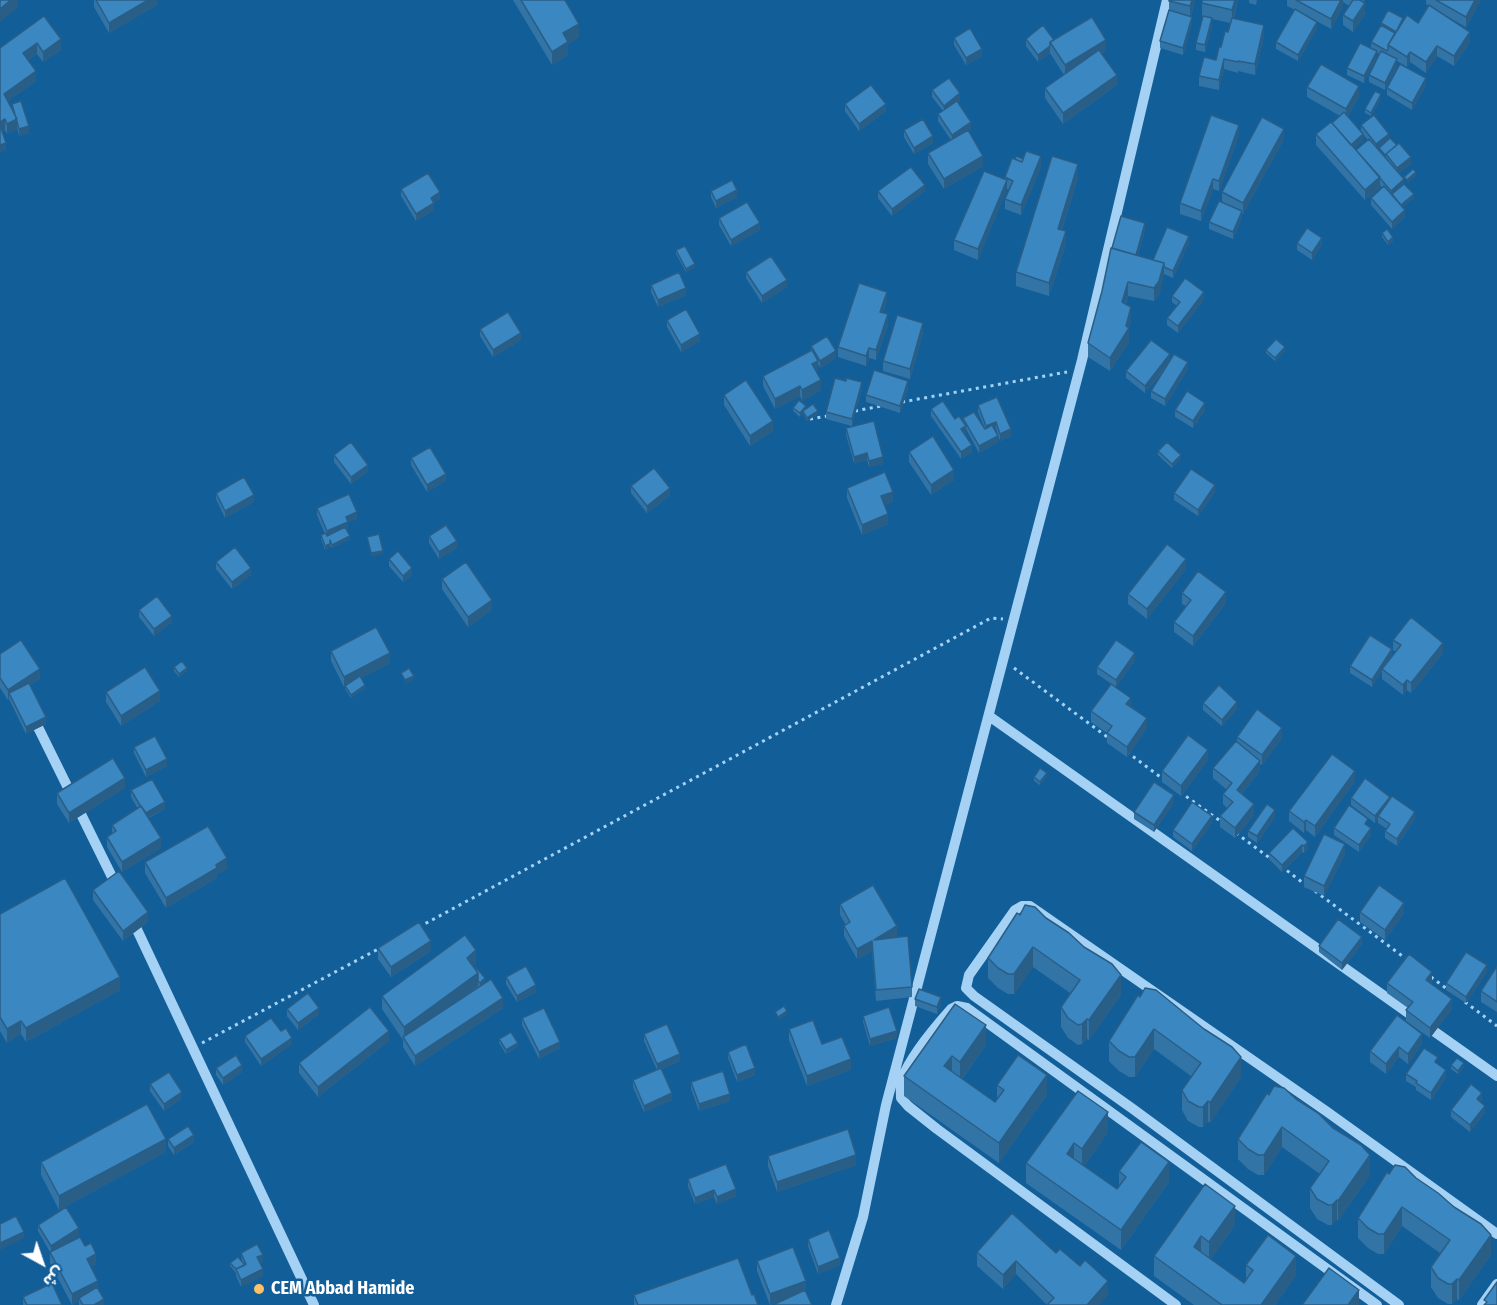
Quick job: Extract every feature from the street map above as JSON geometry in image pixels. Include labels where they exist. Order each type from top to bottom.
[{"type":"street","points":[[836,1305],[863,1217],[886,1105],[1080,369],[1167,0]]},
{"type":"street","points":[[26,703],[120,894]]},
{"type":"street","points":[[989,716],[1497,1076]]},
{"type":"street","points":[[126,905],[314,1305]]},
{"type":"street","points":[[1399,1305],[966,988],[969,975],[1015,910],[1022,906],[1030,906],[1326,1111],[1497,1234]]},
{"type":"street","points":[[1176,1305],[937,1129],[901,1098],[901,1084],[907,1070],[951,1009],[957,1006],[967,1008],[1377,1305]]},
{"type":"street","points":[[1482,1305],[1497,1284]]},
{"type":"path","points":[[892,404],[1080,369]]},
{"type":"path","points":[[846,412],[881,406]]},
{"type":"path","points":[[810,419],[834,415]]},
{"type":"path","points":[[416,929],[991,618],[1014,619]]},
{"type":"path","points":[[1003,661],[1117,745]]},
{"type":"path","points":[[1127,752],[1165,780]]},
{"type":"path","points":[[1174,787],[1412,963]]},
{"type":"path","points":[[194,1046],[207,1042],[384,946]]},
{"type":"path","points":[[1431,977],[1449,991]]},
{"type":"path","points":[[1459,998],[1497,1026]]},
{"type":"building","points":[[0,0],[11,0],[0,9]]},
{"type":"building","points":[[96,0],[148,0],[109,23]]},
{"type":"building","points":[[521,0],[565,0],[579,24],[563,33],[568,42],[552,52]]},
{"type":"building","points":[[1169,0],[1192,0],[1190,6]]},
{"type":"building","points":[[1202,0],[1235,0],[1232,10],[1202,3]]},
{"type":"building","points":[[1296,0],[1341,0],[1331,19]]},
{"type":"building","points":[[1353,0],[1365,3],[1353,21],[1343,15]]},
{"type":"building","points":[[1436,0],[1475,0],[1466,17]]},
{"type":"building","points":[[1429,5],[1470,32],[1454,56],[1437,46],[1426,62],[1410,52],[1407,57],[1388,45],[1407,15],[1418,23]]},
{"type":"building","points":[[1295,9],[1317,22],[1298,55],[1276,42]]},
{"type":"building","points":[[1169,10],[1192,17],[1183,48],[1160,41]]},
{"type":"building","points":[[1388,10],[1403,18],[1396,32],[1381,23]]},
{"type":"building","points":[[44,16],[61,39],[43,52],[37,43],[23,53],[36,71],[4,94],[17,119],[7,124],[5,119],[0,122],[0,48]]},
{"type":"building","points":[[1203,16],[1212,18],[1205,45],[1196,43]]},
{"type":"building","points":[[1092,17],[1106,40],[1065,65],[1050,42]]},
{"type":"building","points":[[1232,18],[1264,25],[1255,64],[1224,59],[1219,80],[1199,76],[1204,57],[1216,60],[1225,31],[1228,32]]},
{"type":"building","points":[[1043,25],[1054,40],[1038,55],[1026,39]]},
{"type":"building","points":[[1381,25],[1395,33],[1387,51],[1371,42]]},
{"type":"building","points":[[970,28],[982,49],[966,58],[954,38]]},
{"type":"building","points":[[1360,43],[1377,51],[1364,76],[1347,68]]},
{"type":"building","points":[[1099,50],[1117,75],[1063,113],[1045,88]]},
{"type":"building","points":[[1381,51],[1397,59],[1385,83],[1369,75]]},
{"type":"building","points":[[1321,64],[1359,86],[1346,109],[1307,87]]},
{"type":"building","points":[[1400,64],[1426,78],[1412,103],[1387,88]]},
{"type":"building","points":[[949,78],[960,93],[944,106],[932,90]]},
{"type":"building","points":[[871,85],[886,104],[859,124],[845,104]]},
{"type":"building","points":[[1375,91],[1381,94],[1371,113],[1365,109]]},
{"type":"building","points":[[21,101],[29,126],[19,129],[12,104]]},
{"type":"building","points":[[957,101],[971,122],[952,135],[938,114]]},
{"type":"building","points":[[1344,112],[1363,134],[1351,145],[1332,123]]},
{"type":"building","points":[[1211,115],[1239,125],[1219,181],[1213,179],[1201,211],[1180,203]]},
{"type":"building","points":[[1374,115],[1389,134],[1376,144],[1361,125]]},
{"type":"building","points":[[1262,117],[1284,129],[1243,203],[1222,192]]},
{"type":"building","points":[[923,119],[933,136],[914,148],[904,130]]},
{"type":"building","points":[[1331,122],[1380,177],[1365,190],[1316,134]]},
{"type":"building","points":[[0,128],[6,143],[0,145]]},
{"type":"building","points":[[968,130],[983,156],[944,179],[928,153]]},
{"type":"building","points":[[1390,138],[1397,145],[1386,156],[1379,148]]},
{"type":"building","points":[[1369,139],[1404,179],[1391,191],[1356,150]]},
{"type":"building","points":[[1399,143],[1411,157],[1397,168],[1386,154]]},
{"type":"building","points":[[1026,151],[1041,156],[1021,205],[1005,199],[1013,181],[1005,177],[1012,158],[1022,162]]},
{"type":"building","points":[[1016,156],[1023,159],[1022,162],[1015,159]]},
{"type":"building","points":[[1052,156],[1078,164],[1058,229],[1066,231],[1049,283],[1016,272]]},
{"type":"building","points":[[911,167],[925,185],[892,209],[878,191]]},
{"type":"building","points":[[1413,169],[1416,172],[1407,180],[1404,177]]},
{"type":"building","points":[[984,171],[1007,180],[978,249],[954,240]]},
{"type":"building","points":[[428,173],[440,192],[431,198],[434,203],[416,214],[401,189]]},
{"type":"building","points":[[732,180],[737,190],[716,201],[711,191]]},
{"type":"building","points":[[1404,184],[1414,194],[1401,205],[1392,194]]},
{"type":"building","points":[[1384,186],[1405,210],[1392,222],[1371,198]]},
{"type":"building","points":[[1219,201],[1242,211],[1233,232],[1209,222]]},
{"type":"building","points":[[747,202],[760,223],[731,240],[719,218]]},
{"type":"building","points":[[1121,216],[1145,223],[1136,255],[1112,248]]},
{"type":"building","points":[[1167,227],[1189,236],[1173,271],[1164,267],[1164,263],[1153,260]]},
{"type":"building","points":[[1307,228],[1322,238],[1312,253],[1297,243]]},
{"type":"building","points":[[1387,229],[1393,237],[1388,242],[1382,233]]},
{"type":"building","points":[[685,246],[695,264],[686,269],[676,250]]},
{"type":"building","points":[[1111,248],[1164,263],[1159,281],[1154,288],[1128,282],[1122,302],[1131,307],[1126,326],[1129,328],[1110,358],[1088,343]]},
{"type":"building","points":[[771,256],[787,280],[762,296],[746,272]]},
{"type":"building","points":[[679,272],[686,288],[658,300],[651,285]]},
{"type":"building","points":[[1185,278],[1204,292],[1178,326],[1167,318],[1180,302],[1172,296]]},
{"type":"building","points":[[859,283],[887,292],[880,312],[888,314],[876,350],[869,348],[866,356],[838,347]]},
{"type":"building","points":[[686,309],[700,334],[681,345],[667,320]]},
{"type":"building","points":[[508,312],[521,333],[493,350],[480,329]]},
{"type":"building","points":[[897,315],[923,323],[910,369],[883,361]]},
{"type":"building","points":[[827,336],[836,351],[820,361],[811,346]]},
{"type":"building","points":[[1276,339],[1285,347],[1275,358],[1266,350]]},
{"type":"building","points":[[1151,340],[1170,354],[1145,386],[1126,371]]},
{"type":"building","points":[[812,350],[818,361],[812,364],[821,380],[802,390],[800,386],[775,399],[763,376]]},
{"type":"building","points":[[1174,354],[1188,362],[1165,399],[1151,391]]},
{"type":"building","points":[[874,370],[908,381],[900,406],[866,395]]},
{"type":"building","points":[[835,378],[862,382],[852,419],[826,412]]},
{"type":"building","points":[[746,380],[773,421],[750,436],[724,395]]},
{"type":"building","points":[[1187,391],[1205,403],[1193,421],[1175,410]]},
{"type":"building","points":[[997,397],[1011,429],[1000,434],[996,422],[986,426],[978,405]]},
{"type":"building","points":[[799,400],[806,406],[800,413],[793,408]]},
{"type":"building","points":[[943,401],[955,419],[959,416],[966,426],[961,429],[972,445],[961,452],[931,409]]},
{"type":"building","points":[[813,404],[818,411],[807,418],[803,411]]},
{"type":"building","points":[[974,412],[985,429],[992,425],[998,436],[979,446],[963,418]]},
{"type":"building","points":[[874,421],[883,457],[869,461],[867,453],[854,457],[846,428]]},
{"type":"building","points":[[933,436],[954,470],[931,485],[909,452]]},
{"type":"building","points":[[351,442],[368,465],[351,477],[334,455]]},
{"type":"building","points":[[1167,442],[1181,455],[1172,464],[1158,451]]},
{"type":"building","points":[[430,447],[446,474],[427,485],[411,458]]},
{"type":"building","points":[[654,468],[670,488],[647,506],[631,486]]},
{"type":"building","points":[[1191,469],[1215,485],[1198,510],[1174,493]]},
{"type":"building","points":[[885,472],[893,492],[881,496],[888,514],[862,525],[847,488]]},
{"type":"building","points":[[244,477],[254,495],[225,511],[216,493]]},
{"type":"building","points":[[349,494],[357,512],[346,517],[348,522],[327,531],[317,508]]},
{"type":"building","points":[[446,525],[457,541],[439,552],[429,536]]},
{"type":"building","points":[[345,527],[350,536],[332,545],[330,540],[330,544],[325,546],[321,535],[326,533],[327,536]]},
{"type":"building","points":[[379,534],[383,551],[371,553],[367,537]]},
{"type":"building","points":[[1167,544],[1186,559],[1147,609],[1128,594]]},
{"type":"building","points":[[235,547],[251,568],[232,582],[216,562]]},
{"type":"building","points":[[398,551],[412,568],[403,576],[389,559]]},
{"type":"building","points":[[466,562],[492,600],[468,617],[442,579]]},
{"type":"building","points":[[1198,571],[1226,592],[1193,636],[1174,622],[1191,600],[1182,593]]},
{"type":"building","points":[[157,596],[172,616],[154,629],[139,610]]},
{"type":"building","points":[[1411,617],[1443,643],[1411,683],[1407,680],[1403,685],[1382,669],[1401,645],[1393,640]]},
{"type":"building","points":[[376,627],[390,653],[344,677],[331,651]]},
{"type":"building","points":[[1370,635],[1392,649],[1372,680],[1350,666]]},
{"type":"building","points":[[21,640],[40,669],[8,690],[0,678],[0,654]]},
{"type":"building","points":[[1116,640],[1135,653],[1116,680],[1097,667]]},
{"type":"building","points":[[182,661],[187,668],[179,674],[174,667]]},
{"type":"building","points":[[145,667],[160,691],[121,716],[106,692]]},
{"type":"building","points":[[409,668],[414,676],[405,680],[401,673]]},
{"type":"building","points":[[360,676],[365,685],[351,695],[345,686]]},
{"type":"building","points":[[29,683],[46,717],[26,727],[9,693]]},
{"type":"building","points":[[1111,684],[1131,698],[1126,704],[1147,718],[1127,747],[1107,733],[1112,726],[1091,711]]},
{"type":"building","points":[[1219,685],[1237,702],[1222,720],[1203,703]]},
{"type":"building","points":[[1257,709],[1282,728],[1262,755],[1237,737]]},
{"type":"building","points":[[1188,735],[1208,750],[1181,786],[1162,771]]},
{"type":"building","points":[[155,736],[167,759],[146,770],[134,747]]},
{"type":"building","points":[[1236,741],[1260,761],[1237,790],[1254,804],[1235,828],[1220,816],[1233,802],[1223,794],[1232,783],[1213,768]]},
{"type":"building","points":[[1332,754],[1355,771],[1315,826],[1306,820],[1304,822],[1289,811]]},
{"type":"building","points":[[113,758],[125,778],[69,813],[57,793]]},
{"type":"building","points":[[1040,768],[1047,773],[1040,782],[1034,777]]},
{"type":"building","points":[[1365,778],[1390,797],[1375,816],[1351,798]]},
{"type":"building","points":[[152,779],[165,802],[146,813],[131,790]]},
{"type":"building","points":[[1154,782],[1174,795],[1154,825],[1134,812]]},
{"type":"building","points":[[1392,796],[1415,812],[1397,839],[1385,831],[1390,824],[1378,816]]},
{"type":"building","points":[[1192,802],[1212,816],[1192,844],[1173,830]]},
{"type":"building","points":[[1267,804],[1275,810],[1257,836],[1248,831]]},
{"type":"building","points":[[1349,805],[1368,819],[1365,824],[1371,828],[1359,845],[1334,828]]},
{"type":"building","points":[[141,806],[161,838],[122,862],[107,837],[116,831],[112,825]]},
{"type":"building","points":[[208,826],[227,858],[216,865],[217,868],[166,898],[145,862]]},
{"type":"building","points":[[1293,828],[1308,842],[1282,865],[1269,853]]},
{"type":"building","points":[[1324,834],[1345,844],[1324,886],[1304,876]]},
{"type":"building","points":[[119,871],[148,912],[123,931],[93,890]]},
{"type":"building","points":[[65,878],[120,977],[26,1028],[21,1021],[7,1029],[0,1017],[0,914]]},
{"type":"building","points":[[873,885],[897,926],[874,940],[908,936],[912,987],[876,990],[872,941],[857,949],[844,926],[850,922],[840,904]]},
{"type":"building","points":[[1379,885],[1404,903],[1385,930],[1360,912]]},
{"type":"building","points":[[1025,905],[1035,907],[1084,947],[1112,964],[1121,975],[1089,1020],[1087,1019],[1082,1024],[1078,1025],[1068,1018],[1061,1007],[1080,980],[1033,947],[1014,974],[1008,974],[998,968],[988,958],[1017,913],[1020,915]]},
{"type":"building","points":[[1338,919],[1362,937],[1342,963],[1319,946]]},
{"type":"building","points":[[419,922],[431,941],[391,967],[378,948]]},
{"type":"building","points":[[465,935],[476,950],[467,958],[478,973],[404,1027],[382,996]]},
{"type":"building","points":[[1466,952],[1487,965],[1466,997],[1446,983]]},
{"type":"building","points":[[1409,954],[1432,972],[1426,980],[1452,999],[1430,1028],[1406,1010],[1413,1002],[1387,983]]},
{"type":"building","points":[[526,966],[536,985],[517,996],[506,977]]},
{"type":"building","points":[[1497,966],[1497,1002],[1481,991]]},
{"type":"building","points":[[476,967],[485,978],[480,983],[478,981]]},
{"type":"building","points":[[491,979],[503,998],[415,1056],[403,1037]]},
{"type":"building","points":[[1145,988],[1156,990],[1204,1029],[1232,1047],[1241,1057],[1210,1103],[1208,1101],[1203,1107],[1188,1101],[1182,1090],[1201,1063],[1154,1029],[1135,1057],[1129,1057],[1119,1051],[1109,1041],[1138,995],[1140,997]]},
{"type":"building","points":[[919,989],[941,997],[937,1007],[915,999]]},
{"type":"building","points":[[308,993],[319,1008],[298,1023],[287,1009]]},
{"type":"building","points":[[955,1004],[986,1025],[960,1062],[952,1056],[944,1066],[995,1102],[1004,1090],[997,1085],[1018,1055],[1047,1075],[999,1143],[904,1076]]},
{"type":"building","points":[[784,1006],[787,1011],[778,1017],[775,1012]]},
{"type":"building","points":[[370,1007],[389,1031],[318,1087],[299,1063]]},
{"type":"building","points":[[889,1007],[897,1031],[870,1039],[863,1016]]},
{"type":"building","points":[[544,1008],[560,1042],[539,1052],[522,1018]]},
{"type":"building","points":[[1397,1015],[1422,1034],[1408,1054],[1399,1047],[1386,1064],[1370,1051]]},
{"type":"building","points":[[271,1018],[281,1031],[286,1028],[292,1038],[261,1059],[245,1036]]},
{"type":"building","points":[[813,1020],[822,1044],[842,1037],[851,1059],[807,1076],[789,1029]]},
{"type":"building","points":[[667,1024],[680,1054],[657,1064],[644,1034]]},
{"type":"building","points":[[511,1032],[518,1043],[506,1050],[499,1039]]},
{"type":"building","points":[[746,1044],[755,1068],[737,1075],[728,1052]]},
{"type":"building","points":[[1424,1048],[1438,1057],[1435,1062],[1446,1070],[1431,1093],[1406,1074]]},
{"type":"building","points":[[236,1055],[242,1065],[223,1078],[216,1068]]},
{"type":"building","points":[[1457,1058],[1464,1063],[1458,1071],[1451,1065]]},
{"type":"building","points":[[661,1068],[672,1093],[644,1106],[633,1080]]},
{"type":"building","points":[[723,1071],[730,1094],[699,1104],[691,1082]]},
{"type":"building","points":[[169,1072],[182,1092],[164,1104],[150,1084]]},
{"type":"building","points":[[1471,1084],[1482,1093],[1477,1099],[1485,1106],[1470,1125],[1451,1110]]},
{"type":"building","points":[[1274,1086],[1284,1088],[1318,1113],[1333,1128],[1361,1145],[1370,1155],[1338,1201],[1332,1205],[1317,1199],[1310,1188],[1329,1161],[1282,1127],[1264,1155],[1258,1155],[1248,1149],[1238,1139],[1267,1093],[1269,1095]]},
{"type":"building","points":[[1078,1091],[1108,1112],[1082,1149],[1074,1143],[1067,1154],[1117,1189],[1126,1177],[1119,1171],[1141,1142],[1169,1162],[1121,1230],[1026,1163]]},
{"type":"building","points":[[147,1104],[166,1139],[59,1196],[41,1162]]},
{"type":"building","points":[[188,1126],[194,1135],[174,1148],[168,1139]]},
{"type":"building","points":[[848,1129],[856,1155],[777,1182],[768,1156]]},
{"type":"building","points":[[726,1164],[736,1189],[717,1197],[714,1190],[695,1198],[688,1179]]},
{"type":"building","points":[[1395,1165],[1405,1167],[1454,1207],[1481,1224],[1491,1235],[1459,1280],[1457,1279],[1452,1284],[1438,1278],[1431,1267],[1450,1240],[1402,1207],[1384,1234],[1378,1234],[1368,1228],[1358,1218],[1387,1172],[1389,1174]]},
{"type":"building","points":[[1205,1184],[1235,1206],[1209,1242],[1201,1236],[1194,1247],[1244,1283],[1253,1270],[1246,1265],[1268,1235],[1296,1256],[1261,1305],[1222,1305],[1154,1256]]},
{"type":"building","points":[[66,1207],[79,1228],[51,1246],[38,1225]]},
{"type":"building","points":[[1012,1213],[1056,1253],[1060,1249],[1080,1266],[1085,1260],[1108,1281],[1087,1305],[1047,1305],[1054,1298],[1016,1261],[1003,1275],[977,1252]]},
{"type":"building","points":[[16,1216],[24,1232],[0,1243],[0,1224]]},
{"type":"building","points":[[829,1230],[840,1258],[818,1267],[808,1239]]},
{"type":"building","points":[[80,1237],[85,1246],[91,1243],[96,1254],[87,1259],[98,1281],[72,1294],[50,1252]]},
{"type":"building","points":[[257,1244],[263,1255],[257,1257],[263,1269],[241,1280],[236,1269],[246,1264],[241,1253]]},
{"type":"building","points":[[793,1247],[806,1281],[770,1294],[757,1261]]},
{"type":"building","points":[[238,1257],[245,1265],[236,1269],[230,1263]]},
{"type":"building","points":[[738,1258],[758,1305],[638,1305],[634,1295]]},
{"type":"building","points":[[1329,1268],[1359,1290],[1348,1305],[1302,1305]]},
{"type":"building","points":[[1497,1282],[1497,1305],[1484,1305],[1487,1302],[1484,1300]]},
{"type":"building","points":[[52,1283],[62,1305],[27,1305],[23,1297]]},
{"type":"building","points":[[97,1287],[104,1299],[94,1305],[83,1305],[79,1298]]},
{"type":"building","points":[[805,1290],[812,1305],[775,1305],[775,1304]]},
{"type":"place","name":"CEM Abbad Hamide","points":[[259,1289]]}]
